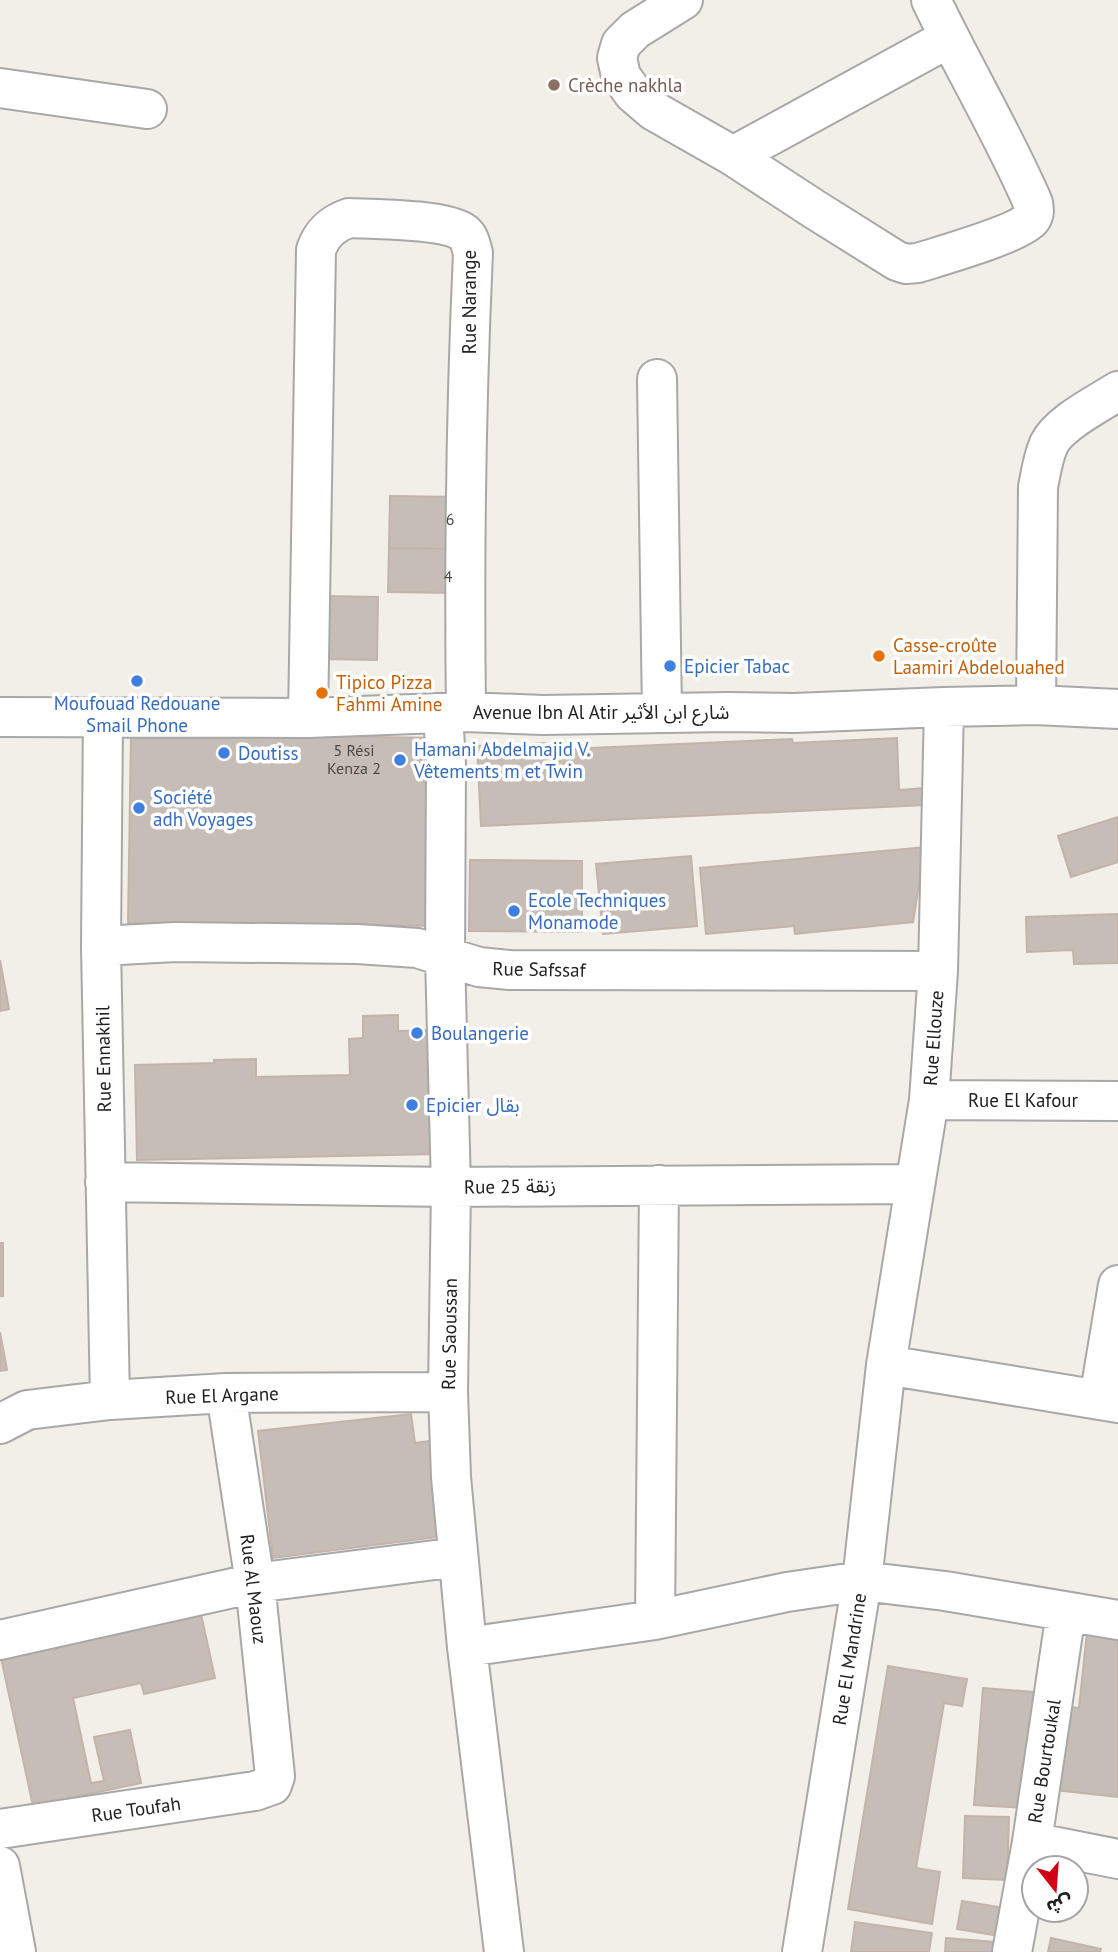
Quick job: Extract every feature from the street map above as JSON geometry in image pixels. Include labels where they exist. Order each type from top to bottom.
[{"type":"street","points":[[683,0],[635,30],[621,44],[617,58],[621,76],[633,93],[654,111],[733,156],[824,216],[906,264],[918,264],[1001,234],[1024,224],[1032,218],[1034,211],[1033,203],[1005,142],[931,0]]},
{"type":"street","points":[[733,156],[949,38]]},
{"type":"street","points":[[0,88],[147,109]]},
{"type":"street","name":"Rue Narange","points":[[308,718],[316,250],[320,237],[338,221],[349,218],[451,227],[464,233],[471,243],[473,253],[464,594],[454,713]]},
{"type":"street","points":[[657,379],[662,713]]},
{"type":"street","points":[[1036,705],[1038,486],[1043,459],[1050,442],[1061,429],[1118,391]]},
{"type":"street","name":"Avenue Ibn Al Atir شارع ابن الأثير","points":[[0,718],[308,718],[454,713],[794,713],[1036,705],[1118,709]]},
{"type":"street","name":"Rue Ellouze","points":[[886,1366],[929,1100],[938,971],[944,706]]},
{"type":"street","name":"Rue Saoussan","points":[[454,713],[446,764],[445,956],[451,1187],[448,1392],[451,1477],[467,1647],[505,1952]]},
{"type":"street","name":"Rue Ennakhil","points":[[103,718],[101,946],[110,1399]]},
{"type":"street","name":"Rue Safssaf","points":[[101,946],[175,942],[357,944],[417,948],[479,967],[510,970],[938,971]]},
{"type":"street","name":"Rue El Kafour","points":[[929,1100],[1118,1101]]},
{"type":"street","name":"Rue 25 زنقة","points":[[105,1182],[451,1187],[915,1184]]},
{"type":"street","points":[[655,1620],[659,1185]]},
{"type":"street","points":[[886,1366],[1108,1401],[1118,1285]]},
{"type":"street","name":"Rue El Mandrine","points":[[802,1952],[862,1581],[886,1366]]},
{"type":"street","name":"Rue El Argane","points":[[0,1424],[27,1410],[110,1399],[226,1393],[448,1392]]},
{"type":"street","name":"Rue Al Maouz","points":[[226,1393],[255,1583],[275,1776],[272,1785]]},
{"type":"street","points":[[0,1640],[255,1583],[458,1557]]},
{"type":"street","points":[[467,1647],[655,1620],[761,1597],[862,1581],[945,1591],[1118,1619]]},
{"type":"street","name":"Rue Bourtoukal","points":[[1012,1952],[1066,1612]]},
{"type":"street","name":"Rue Toufah","points":[[0,1829],[255,1791],[272,1785]]},
{"type":"street","points":[[1031,1842],[1118,1859]]},
{"type":"street","points":[[0,1866],[16,1952]]},
{"type":"building","points":[[390,496],[459,497],[458,549],[389,548]]},
{"type":"building","points":[[389,548],[458,549],[457,593],[388,592]]},
{"type":"building","points":[[325,596],[378,597],[377,660],[323,659]]},
{"type":"building","points":[[131,734],[444,738],[443,926],[128,923]]},
{"type":"building","points":[[897,738],[899,790],[925,788],[925,805],[481,826],[477,746],[546,743],[546,750],[792,739],[793,743]]},
{"type":"building","points":[[1118,817],[1118,862],[1071,877],[1058,836]]},
{"type":"building","points":[[925,847],[913,922],[795,934],[794,926],[706,934],[700,868]]},
{"type":"building","points":[[691,856],[697,926],[603,934],[596,864]]},
{"type":"building","points":[[470,860],[582,861],[582,932],[469,931]]},
{"type":"building","points":[[1118,914],[1118,963],[1074,964],[1073,950],[1027,952],[1026,917]]},
{"type":"building","points":[[0,960],[9,1009],[0,1011]]},
{"type":"building","points":[[398,1015],[398,1031],[439,1030],[438,1154],[137,1160],[135,1065],[256,1059],[256,1077],[350,1075],[349,1039],[363,1038],[363,1016]]},
{"type":"building","points":[[0,1243],[3,1243],[3,1296],[0,1296]]},
{"type":"building","points":[[0,1332],[7,1370],[0,1371]]},
{"type":"building","points":[[411,1414],[415,1443],[437,1440],[445,1503],[434,1505],[438,1537],[273,1558],[258,1431]]},
{"type":"building","points":[[201,1614],[215,1678],[144,1694],[141,1683],[73,1698],[91,1783],[104,1781],[94,1737],[130,1730],[141,1783],[33,1806],[1,1658]]},
{"type":"building","points":[[1087,1632],[1118,1635],[1118,1797],[1046,1789],[1056,1705],[1079,1708]]},
{"type":"building","points":[[888,1666],[967,1679],[962,1706],[944,1703],[916,1868],[940,1872],[932,1924],[848,1909]]},
{"type":"building","points":[[983,1688],[1034,1692],[1026,1808],[974,1805]]},
{"type":"building","points":[[965,1816],[1009,1817],[1007,1880],[963,1878]]},
{"type":"building","points":[[962,1901],[1017,1910],[1012,1938],[957,1929]]},
{"type":"building","points":[[855,1922],[932,1933],[929,1952],[851,1952]]},
{"type":"building","points":[[946,1938],[995,1942],[994,1952],[945,1952]]},
{"type":"building","points":[[1051,1938],[1101,1949],[1100,1952],[1048,1952]]},
{"type":"place","name":"Crèche nakhla","points":[[554,85]]},
{"type":"place","name":"Casse-croûte Laamiri Abdelouahed","points":[[879,656]]},
{"type":"place","name":"Epicier Tabac","points":[[670,666]]},
{"type":"place","name":"Moufouad Redouane Smail Phone","points":[[137,681]]},
{"type":"place","name":"Tipico Pizza Fahmi Amine","points":[[322,693]]},
{"type":"place","name":"Doutiss","points":[[224,753]]},
{"type":"place","name":"Hamani Abdelmajid V. Vêtements m et Twin","points":[[400,760]]},
{"type":"place","name":"Société adh Voyages","points":[[139,808]]},
{"type":"place","name":"Ecole Techniques Monamode","points":[[514,911]]},
{"type":"place","name":"Boulangerie","points":[[417,1033]]},
{"type":"place","name":"Epicier بقال","points":[[412,1105]]}]
